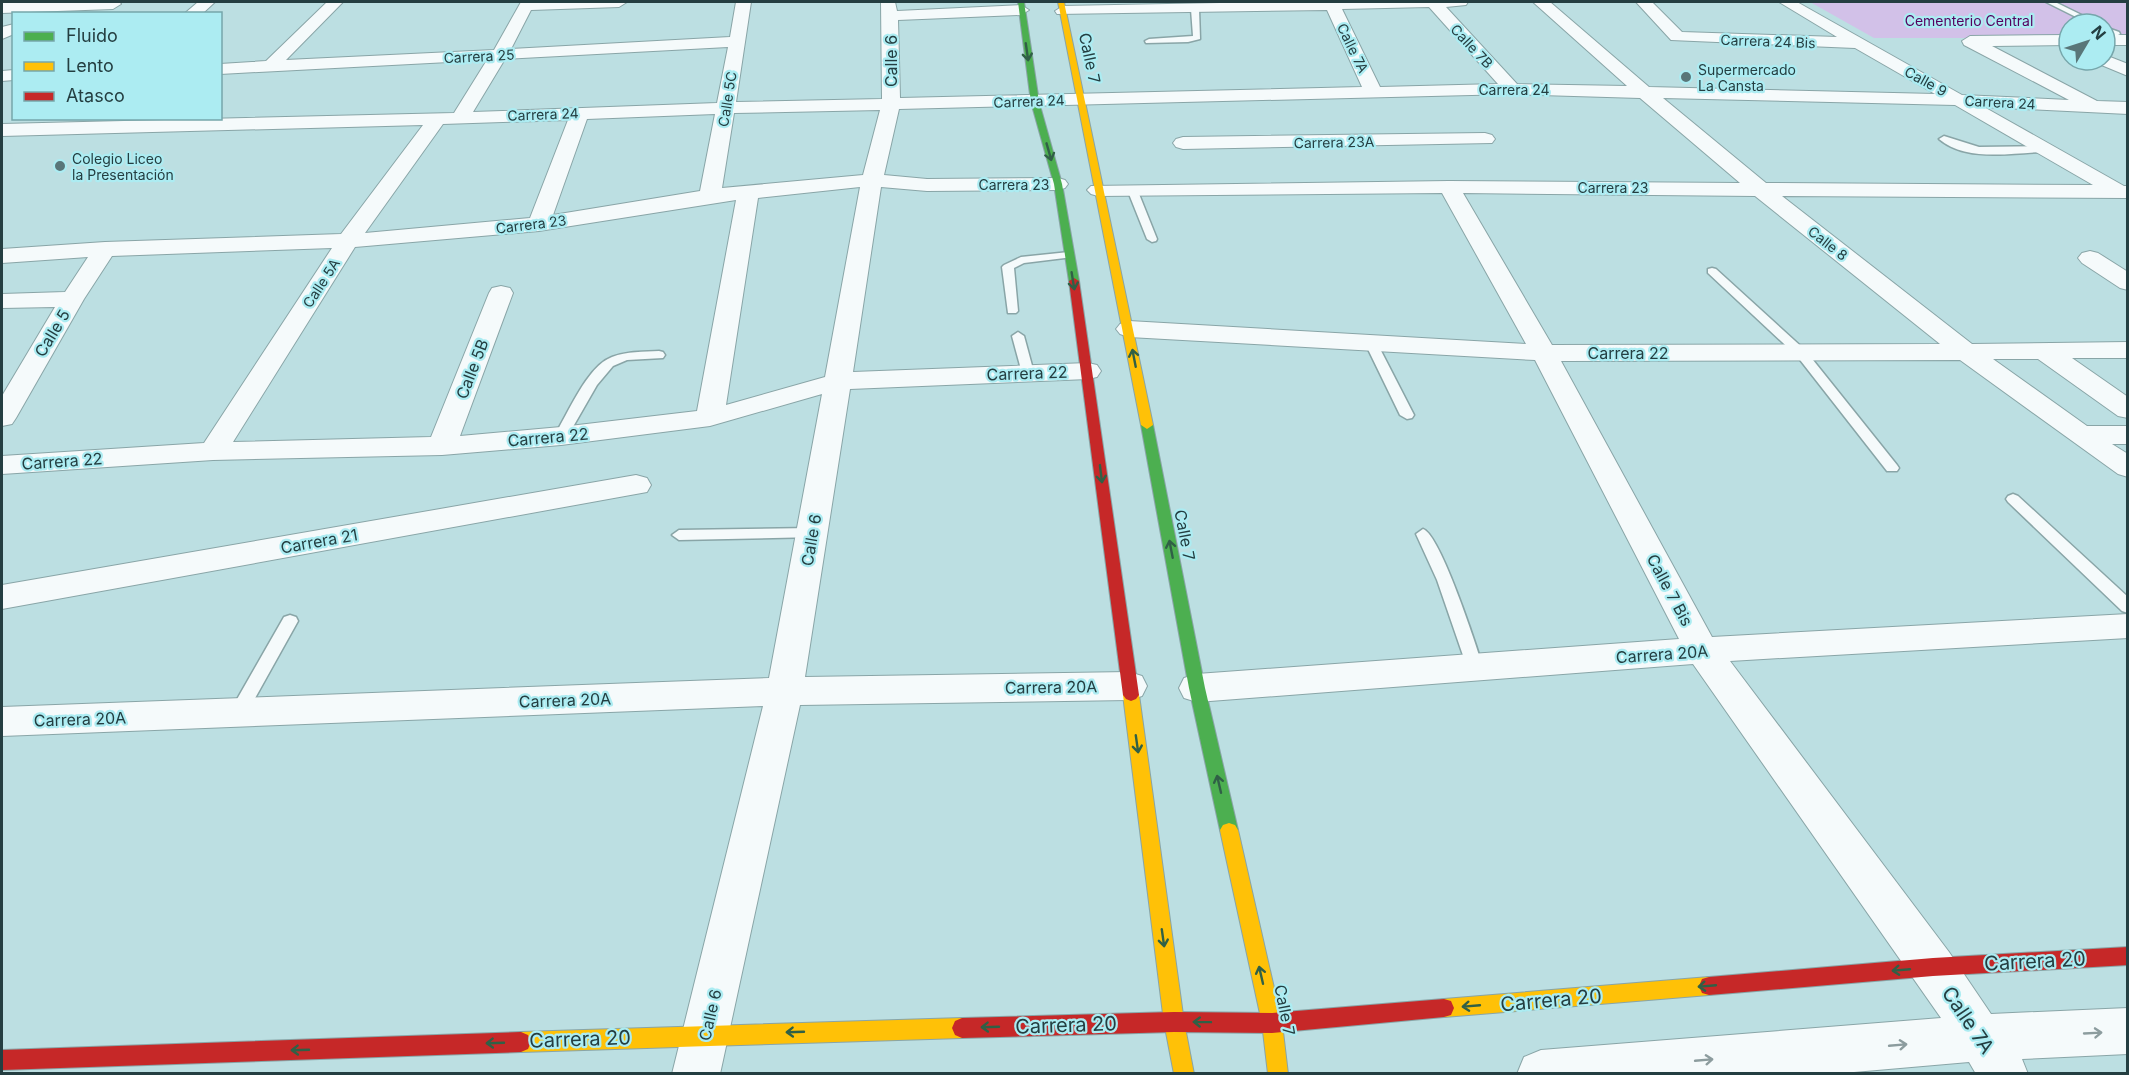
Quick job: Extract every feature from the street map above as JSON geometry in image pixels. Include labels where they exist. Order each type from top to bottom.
[{"type":"main road","points":[[1021,6],[1035,102],[1058,184],[1088,371],[1174,1022],[1184,1074]]},
{"type":"main road","name":"Calle 7","points":[[1062,6],[1098,190],[1129,329],[1197,688],[1272,1023],[1278,1074]]},
{"type":"main road","name":"Carrera 20","points":[[2,1060],[705,1035],[1174,1022],[1272,1023],[1933,967],[2127,956]]},
{"type":"street","points":[[194,12],[207,2]]},
{"type":"street","points":[[269,68],[335,2]]},
{"type":"street","points":[[526,4],[619,2]]},
{"type":"street","name":"Calle 5C","points":[[710,196],[744,2]]},
{"type":"street","name":"Calle 7B","points":[[1433,2],[1512,89]]},
{"type":"street","points":[[1062,6],[1195,9],[1293,4],[1333,6],[1461,2]]},
{"type":"street","name":"Calle 8","points":[[1541,2],[1640,90],[1757,188],[1966,352],[2127,468]]},
{"type":"street","name":"Carrera 24 Bis","points":[[1644,2],[1677,37],[1858,43]]},
{"type":"street","name":"Calle 9","points":[[1787,2],[2125,193]]},
{"type":"street","name":"Calle 5A","points":[[213,451],[348,241],[499,55],[526,4]]},
{"type":"street","points":[[2,9],[110,6]]},
{"type":"street","points":[[889,9],[1021,6]]},
{"type":"street","name":"Calle 7A","points":[[1333,6],[1374,91]]},
{"type":"street","name":"Calle 6","points":[[696,1074],[785,691],[872,180],[891,105],[889,9]]},
{"type":"street","points":[[2057,41],[1970,41],[2098,107]]},
{"type":"street","name":"Carrera 25","points":[[222,69],[736,42]]},
{"type":"street","name":"Carrera 24","points":[[2,130],[726,108],[1512,89],[1640,90],[1960,100],[2127,108]]},
{"type":"street","points":[[1312,93],[1356,172]]},
{"type":"street","points":[[539,224],[580,113]]},
{"type":"street","name":"Carrera 23A","points":[[1183,143],[1485,139]]},
{"type":"street","name":"Carrera 23","points":[[1098,190],[1356,172],[1449,187],[2125,193]]},
{"type":"street","name":"Carrera 23","points":[[2,256],[105,249],[348,241],[539,224],[710,196],[872,180],[927,185],[1058,184]]},
{"type":"street","name":"Calle 7 Bis","points":[[1449,187],[1544,353],[1702,650],[1933,967]]},
{"type":"street","points":[[710,418],[748,192]]},
{"type":"street","name":"Calle 5","points":[[2,418],[12,382],[105,249]]},
{"type":"street","points":[[2090,258],[2127,283]]},
{"type":"street","name":"Calle 5B","points":[[442,446],[501,293]]},
{"type":"street","points":[[2,301],[72,299]]},
{"type":"street","name":"Carrera 22","points":[[1129,329],[1544,353],[2127,350]]},
{"type":"street","points":[[2044,351],[2127,410]]},
{"type":"street","name":"Carrera 22","points":[[2,465],[213,451],[442,446],[561,436],[710,418],[839,381],[1088,371]]},
{"type":"street","points":[[2081,435],[2127,435]]},
{"type":"street","name":"Carrera 21","points":[[2,597],[636,485]]},
{"type":"street","name":"Carrera 20A","points":[[1197,688],[1702,650],[2127,626]]},
{"type":"street","name":"Carrera 20A","points":[[2,722],[785,691],[1129,686]]},
{"type":"street","name":"Calle 7A","points":[[1933,967],[1992,1056]]},
{"type":"street","points":[[1541,1074],[1992,1056],[2127,1031]]},
{"type":"lane","points":[[2050,2],[2071,12]]},
{"type":"lane","points":[[1149,41],[1188,40],[1197,37],[1195,9]]},
{"type":"lane","points":[[1944,139],[1957,147],[1970,150],[2043,148]]},
{"type":"lane","points":[[1132,189],[1152,239]]},
{"type":"lane","points":[[1012,310],[1008,267],[1022,260],[1069,255]]},
{"type":"lane","points":[[1712,271],[1801,353],[1892,468]]},
{"type":"lane","points":[[1018,336],[1028,374]]},
{"type":"lane","points":[[1371,343],[1407,415]]},
{"type":"lane","points":[[561,436],[599,372],[609,363],[628,356],[659,355]]},
{"type":"lane","points":[[2013,499],[2127,607]]},
{"type":"lane","points":[[679,535],[812,533]]},
{"type":"lane","points":[[1423,534],[1445,580],[1475,668]]},
{"type":"lane","points":[[238,712],[290,621]]},
{"type":"green space","name":"Cementerio Central","points":[[1810,2],[2127,2],[2127,38],[2117,38],[2117,12],[2057,12],[2057,38],[1874,38]]},
{"type":"traffic: fast","points":[[1021,2],[1035,102],[1058,184],[1074,281]]},
{"type":"traffic: fast","points":[[1147,425],[1197,688],[1229,830]]},
{"type":"traffic: slow","points":[[1061,2],[1147,425]]},
{"type":"traffic: slow","points":[[1131,695],[1174,1022],[1184,1074]]},
{"type":"traffic: slow","points":[[1229,830],[1272,1023],[1278,1074]]},
{"type":"traffic: slow","points":[[1444,1008],[1709,986]]},
{"type":"traffic: slow","points":[[521,1042],[962,1028]]},
{"type":"traffic: jam","points":[[1074,281],[1131,695]]},
{"type":"traffic: jam","points":[[1709,986],[1933,967],[2128,956]]},
{"type":"traffic: jam","points":[[962,1028],[1174,1022],[1272,1023],[1444,1008]]},
{"type":"traffic: jam","points":[[2,1060],[521,1042]]},
{"type":"place","name":"Supermercado La Cansta","points":[[1686,77]]},
{"type":"place","name":"Colegio Liceo la Presentación","points":[[60,166]]}]
